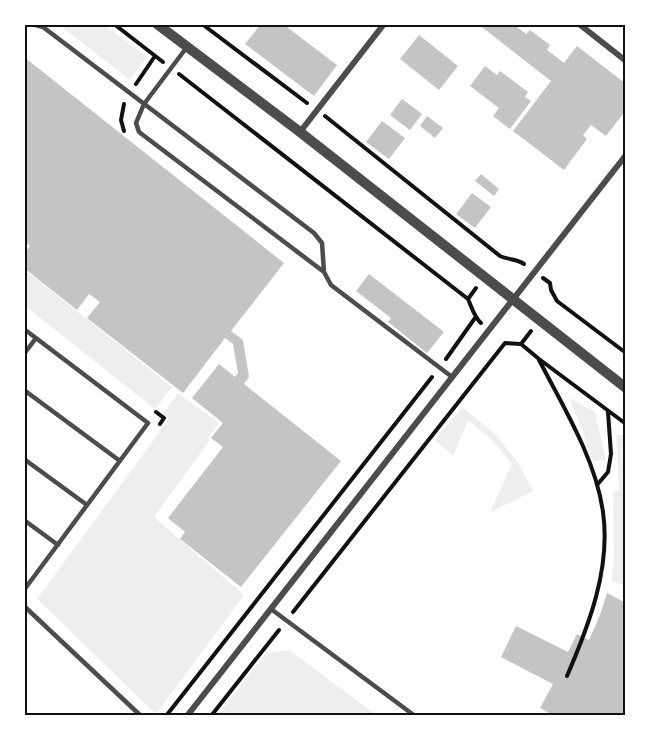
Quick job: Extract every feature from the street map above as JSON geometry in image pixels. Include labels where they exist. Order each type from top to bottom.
[{"type":"street","points":[[157,24],[300,132],[626,388]]},
{"type":"street","points":[[300,132],[384,24]]},
{"type":"street","points":[[579,24],[626,61]]},
{"type":"street","points":[[188,716],[626,155]]},
{"type":"lane","points":[[32,24],[43,27],[314,233],[322,243],[324,272],[331,285],[452,377]]},
{"type":"lane","points":[[187,47],[144,104],[136,123],[139,132],[324,272]]},
{"type":"lane","points":[[24,329],[148,423],[24,590]]},
{"type":"lane","points":[[24,354],[36,338]]},
{"type":"lane","points":[[24,390],[120,461]]},
{"type":"lane","points":[[24,459],[87,505]]},
{"type":"lane","points":[[24,520],[58,544]]},
{"type":"lane","points":[[24,606],[141,716]]},
{"type":"lane","points":[[271,609],[416,716]]},
{"type":"path","points":[[114,24],[468,299],[474,310],[475,318],[439,368],[166,716]]},
{"type":"path","points":[[202,24],[317,110],[500,256],[508,260],[518,260],[550,283],[557,301],[626,353]]},
{"type":"path","points":[[130,93],[155,56]]},
{"type":"path","points":[[211,716],[505,343],[521,344],[626,424]]},
{"type":"path","points":[[538,359],[578,434],[597,485],[603,513],[603,565],[588,627],[567,676]]},
{"type":"path","points":[[597,485],[608,472],[611,454],[608,411]]},
{"type":"path","points":[[621,421],[626,430]]},
{"type":"shaded area","points":[[58,24],[103,24],[147,57],[130,80]]},
{"type":"shaded area","points":[[24,269],[172,387],[155,409],[24,305]]},
{"type":"shaded area","points":[[178,393],[219,423],[208,438],[210,440],[154,517],[244,595],[156,714],[37,599],[169,419],[163,414]]},
{"type":"shaded area","points":[[569,398],[595,412],[606,460],[592,461]]},
{"type":"shaded area","points":[[462,407],[495,434],[517,461],[533,491],[490,512],[512,464],[491,439],[468,420],[453,456],[435,440]]},
{"type":"shaded area","points":[[616,435],[622,435],[626,441],[626,586],[612,581],[613,492],[619,490]]},
{"type":"shaded area","points":[[289,650],[378,716],[217,716],[266,653]]},
{"type":"building","points":[[261,24],[283,24],[337,65],[314,96],[245,44]]},
{"type":"building","points":[[478,24],[513,24],[526,34],[530,30],[550,45],[547,50],[564,63],[577,46],[626,84],[626,110],[606,136],[591,125],[583,135],[587,139],[564,170],[513,131],[551,81]]},
{"type":"building","points":[[419,35],[458,66],[439,90],[400,59]]},
{"type":"building","points":[[24,57],[284,263],[231,331],[243,340],[249,377],[244,384],[341,461],[241,587],[180,539],[185,532],[168,518],[223,447],[211,438],[223,423],[192,398],[219,364],[235,377],[238,373],[233,344],[225,338],[183,393],[87,318],[100,302],[89,294],[77,310],[24,268],[24,254],[30,246],[24,241]]},
{"type":"building","points":[[485,66],[497,75],[500,71],[528,92],[525,97],[531,101],[510,129],[493,116],[499,108],[470,86]]},
{"type":"building","points":[[402,99],[422,114],[410,130],[390,115]]},
{"type":"building","points":[[427,116],[443,128],[435,138],[420,126]]},
{"type":"building","points":[[382,121],[405,138],[389,159],[366,142]]},
{"type":"building","points":[[481,174],[499,189],[494,196],[475,181]]},
{"type":"building","points":[[472,193],[491,207],[475,228],[456,214]]},
{"type":"building","points":[[369,274],[444,332],[427,353],[388,322],[391,318],[356,291]]},
{"type":"building","points":[[607,593],[626,603],[626,716],[551,716],[540,708],[553,684],[501,657],[516,626],[568,652],[577,634],[589,640]]}]
